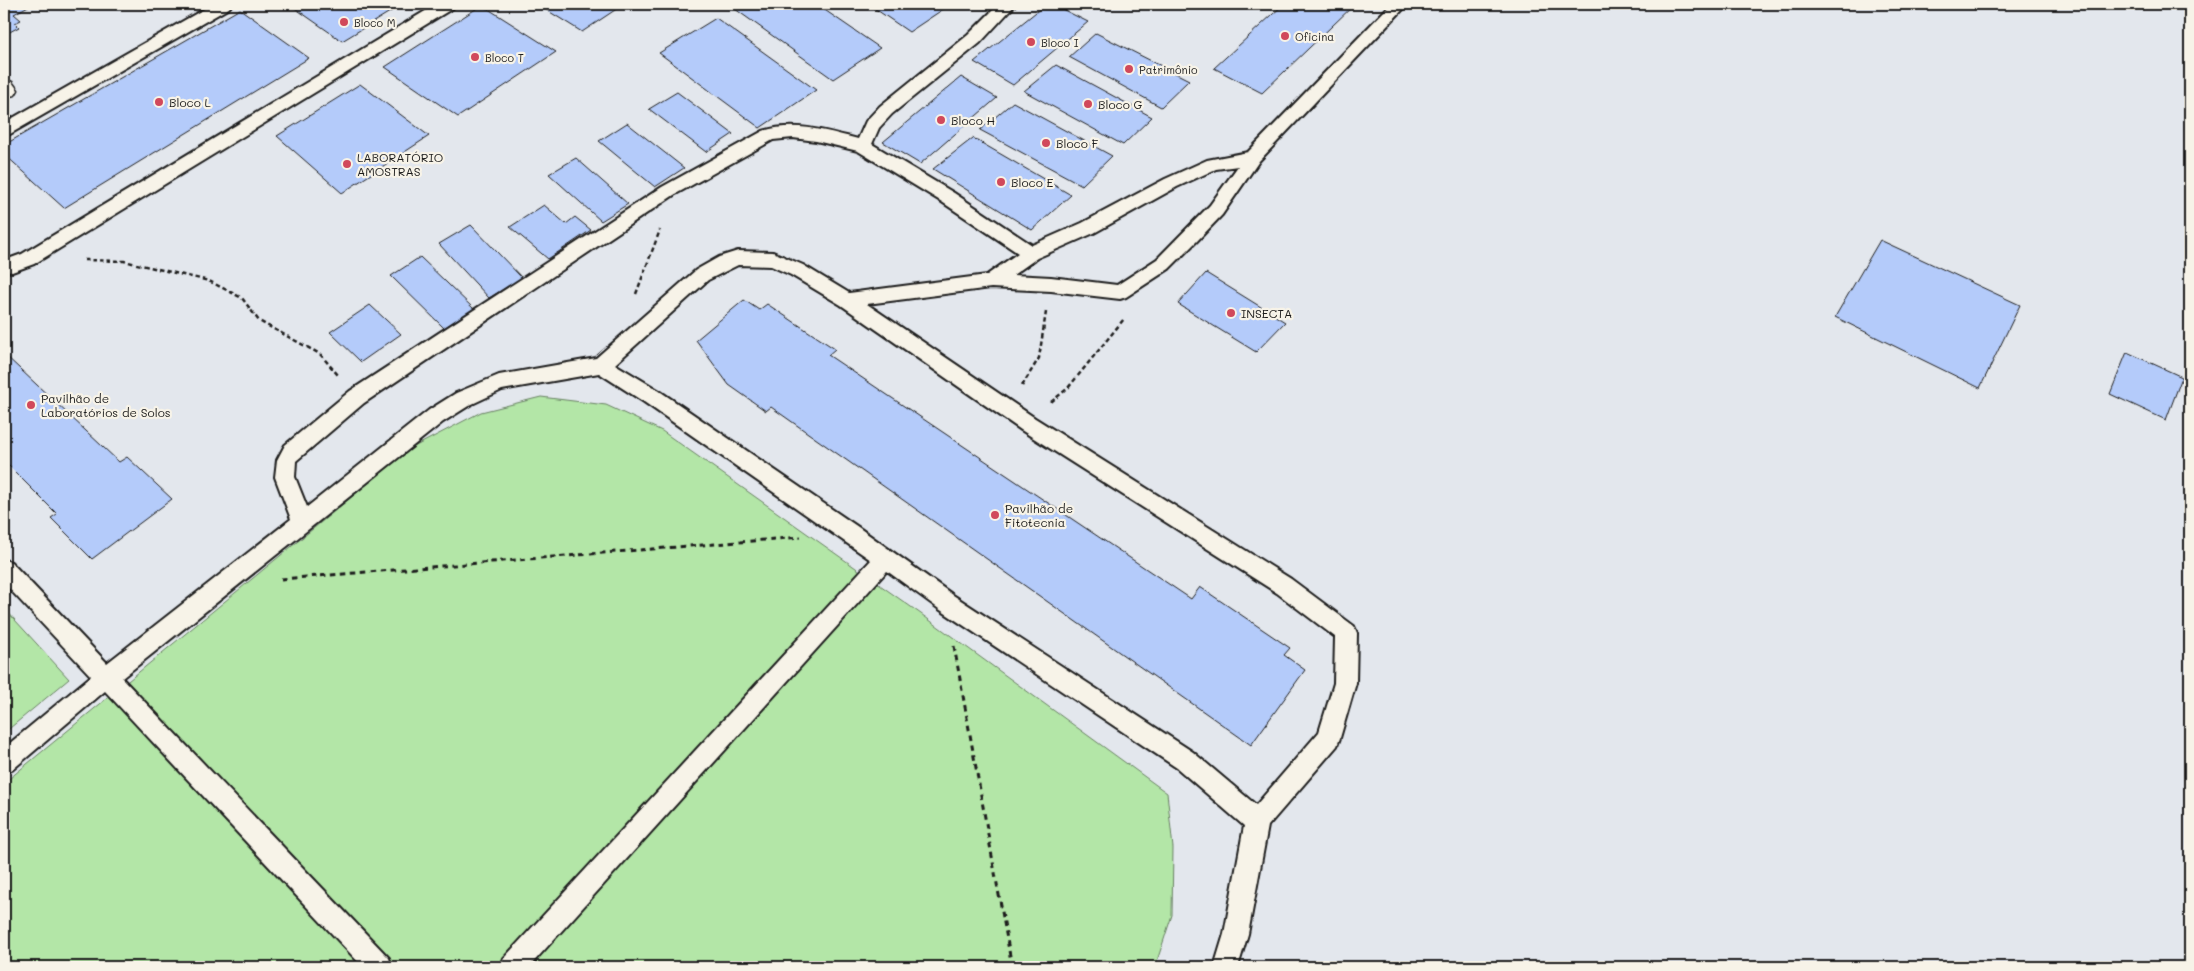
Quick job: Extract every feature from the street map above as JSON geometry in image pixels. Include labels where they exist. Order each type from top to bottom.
[{"type":"lane","points":[[4,130],[224,4]]},
{"type":"lane","points":[[4,264],[12,265],[28,259],[448,4]]},
{"type":"lane","points":[[863,146],[872,125],[886,110],[974,39],[1008,4]]},
{"type":"lane","points":[[847,300],[992,281],[1051,284],[1120,292],[1163,264],[1191,236],[1216,210],[1253,157],[1400,4]]},
{"type":"lane","points":[[302,521],[283,470],[286,460],[292,451],[357,397],[668,191],[770,134],[803,132],[863,146],[948,197],[1031,253]]},
{"type":"lane","points":[[992,281],[1031,253],[1088,228],[1170,183],[1213,164],[1253,157]]},
{"type":"lane","points":[[4,762],[106,676],[436,416],[463,399],[500,383],[601,365],[702,275],[725,262],[738,258],[773,259],[797,270],[847,300],[1028,424],[1284,586],[1346,633],[1345,682],[1329,738],[1257,821],[1236,934],[1226,967]]},
{"type":"lane","points":[[601,365],[651,396],[886,558],[946,602],[1185,760],[1257,821]]},
{"type":"lane","points":[[513,967],[886,558]]},
{"type":"lane","points":[[4,570],[380,967]]},
{"type":"path","points":[[635,296],[658,238],[668,191]]},
{"type":"path","points":[[80,260],[124,261],[209,281],[242,298],[259,321],[320,354],[357,397]]},
{"type":"path","points":[[1008,410],[1039,358],[1051,284]]},
{"type":"path","points":[[1028,424],[1068,388],[1125,318],[1120,292]]},
{"type":"path","points":[[275,580],[802,537]]},
{"type":"path","points":[[946,602],[1012,967]]},
{"type":"shaded area","points":[[4,4],[2190,4],[2190,967],[4,967]]},
{"type":"green space","points":[[541,397],[606,405],[662,431],[921,614],[1167,793],[1173,848],[1172,915],[1155,967],[4,967],[4,783],[410,449],[481,412]]},
{"type":"green space","points":[[4,608],[69,679],[4,733]]},
{"type":"building","points":[[4,4],[30,5],[14,14],[21,20],[15,23],[19,27],[4,35]]},
{"type":"building","name":"Bloco M","points":[[289,4],[403,4],[342,41]]},
{"type":"building","points":[[537,4],[624,4],[582,32]]},
{"type":"building","points":[[728,4],[816,4],[880,48],[833,79]]},
{"type":"building","points":[[868,4],[951,4],[909,32]]},
{"type":"building","name":"Bloco I","points":[[1046,4],[1052,4],[1088,22],[1013,85],[974,62]]},
{"type":"building","name":"Oficina","points":[[1284,4],[1355,4],[1262,93],[1214,68]]},
{"type":"building","name":"Bloco T","points":[[482,5],[556,52],[458,117],[385,67]]},
{"type":"building","name":"Bloco L","points":[[240,9],[309,58],[64,208],[4,154],[4,145]]},
{"type":"building","points":[[716,18],[816,90],[760,128],[659,53]]},
{"type":"building","name":"Patrimônio","points":[[1096,33],[1189,80],[1161,107],[1069,57]]},
{"type":"building","name":"Bloco G","points":[[1056,65],[1152,117],[1123,145],[1024,91]]},
{"type":"building","name":"Bloco H","points":[[961,77],[997,98],[920,164],[883,142]]},
{"type":"building","name":"LABORATÓRIO AMOSTRAS","points":[[360,84],[429,136],[342,193],[277,136]]},
{"type":"building","points":[[677,92],[733,134],[706,152],[649,109]]},
{"type":"building","name":"Bloco F","points":[[1013,102],[1112,156],[1082,185],[980,130]]},
{"type":"building","points":[[627,123],[684,168],[655,187],[599,141]]},
{"type":"building","name":"Bloco E","points":[[973,138],[1071,195],[1032,230],[933,169]]},
{"type":"building","points":[[576,158],[628,204],[601,221],[549,174]]},
{"type":"building","points":[[544,205],[566,224],[575,217],[591,230],[548,259],[510,227]]},
{"type":"building","points":[[471,225],[522,278],[489,298],[439,244]]},
{"type":"building","points":[[1880,240],[2020,305],[1980,388],[1835,317]]},
{"type":"building","points":[[420,257],[474,309],[444,328],[391,276]]},
{"type":"building","name":"INSECTA","points":[[1206,273],[1285,322],[1256,352],[1178,304]]},
{"type":"building","name":"Pavilhão de Fitotecnia","points":[[744,300],[759,310],[767,304],[835,349],[828,355],[1191,599],[1200,587],[1290,648],[1284,655],[1305,670],[1251,745],[771,407],[766,411],[729,385],[696,340]]},
{"type":"building","points":[[370,305],[401,334],[361,362],[330,332]]},
{"type":"building","points":[[2127,352],[2182,377],[2166,420],[2110,394]]},
{"type":"building","name":"Pavilhão de Laboratórios de Solos","points":[[4,354],[119,462],[127,457],[172,499],[92,559],[51,518],[57,514],[4,461]]},
{"type":"place","name":"Bloco M","points":[[344,22]]},
{"type":"place","name":"Oficina","points":[[1285,36]]},
{"type":"place","name":"Bloco I","points":[[1031,42]]},
{"type":"place","name":"Bloco T","points":[[475,57]]},
{"type":"place","name":"Patrimônio","points":[[1129,69]]},
{"type":"place","name":"Bloco L","points":[[159,102]]},
{"type":"place","name":"Bloco G","points":[[1088,104]]},
{"type":"place","name":"Bloco H","points":[[941,120]]},
{"type":"place","name":"Bloco F","points":[[1046,143]]},
{"type":"place","name":"LABORATÓRIO AMOSTRAS","points":[[347,164]]},
{"type":"place","name":"Bloco E","points":[[1001,182]]},
{"type":"place","name":"INSECTA","points":[[1231,313]]},
{"type":"place","name":"Pavilhão de Laboratórios de Solos","points":[[31,405]]},
{"type":"place","name":"Pavilhão de Fitotecnia","points":[[995,515]]}]
